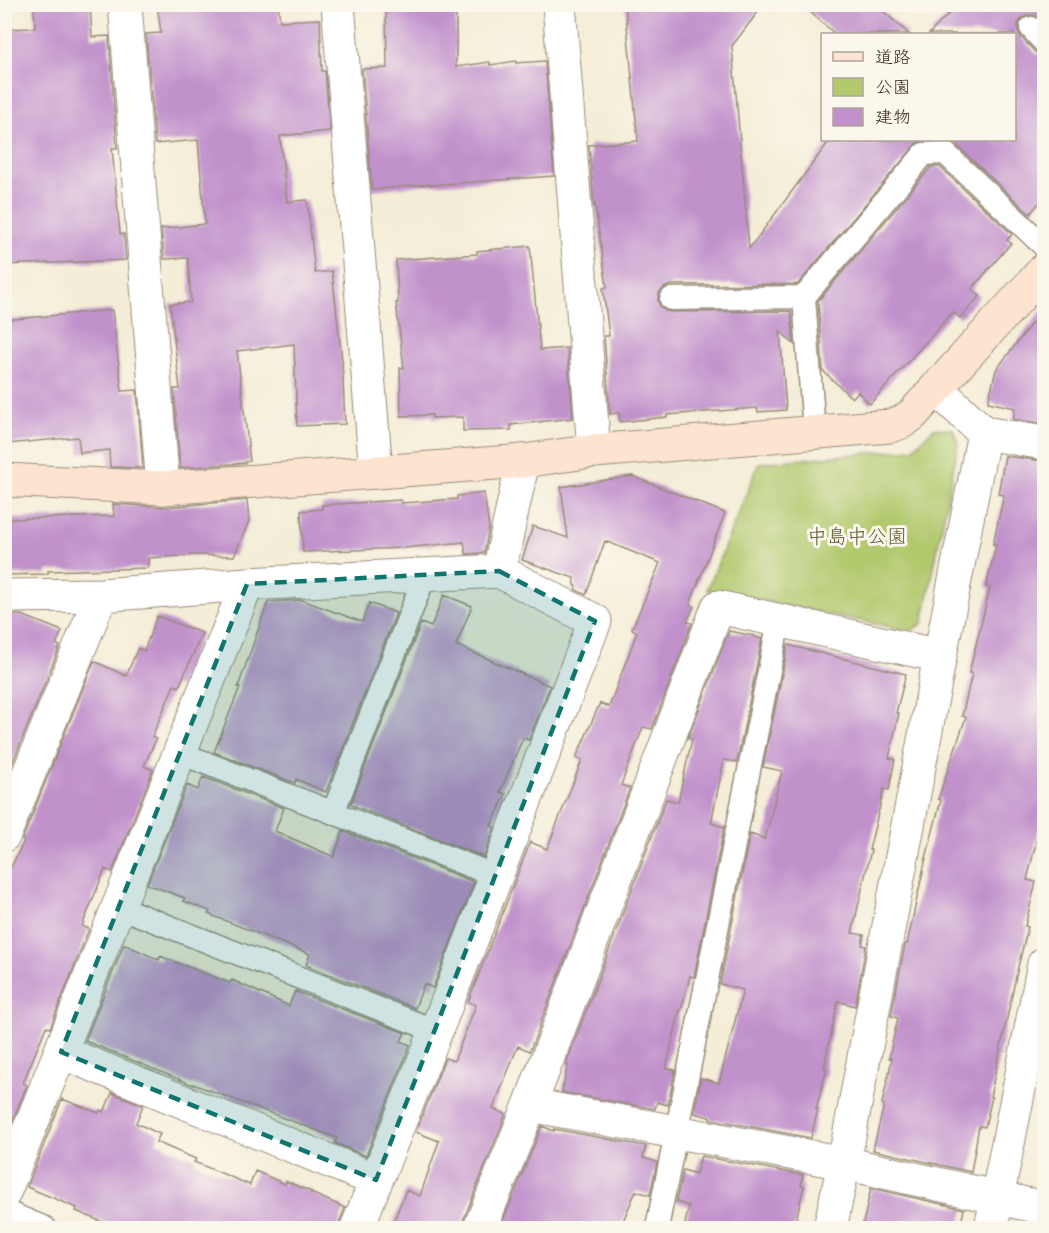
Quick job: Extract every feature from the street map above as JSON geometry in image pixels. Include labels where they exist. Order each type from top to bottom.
[{"type":"street","points":[[125,4],[164,488]]},
{"type":"street","points":[[338,4],[376,472]]},
{"type":"street","points":[[559,4],[594,451]]},
{"type":"street","points":[[4,480],[164,488],[523,461],[594,451],[890,426],[912,415],[1044,270]]},
{"type":"street","points":[[936,388],[984,433],[1044,443]]},
{"type":"street","points":[[830,1228],[984,433]]},
{"type":"street","points":[[499,571],[523,461]]},
{"type":"street","points":[[4,596],[101,596],[247,584],[499,571],[595,621],[357,1228]]},
{"type":"street","points":[[4,1193],[247,584]]},
{"type":"street","points":[[4,835],[101,596]]},
{"type":"street","points":[[480,1228],[530,1105],[718,607],[940,656]]},
{"type":"street","points":[[995,1213],[1044,964]]},
{"type":"street","points":[[61,1052],[376,1180]]},
{"type":"street","points":[[530,1105],[844,1163],[995,1213],[1044,1208]]},
{"type":"lane","points":[[814,432],[804,297],[924,153],[945,153],[1044,246]]},
{"type":"lane","points":[[671,298],[804,297]]},
{"type":"lane","points":[[333,813],[425,575]]},
{"type":"lane","points":[[657,1228],[778,621]]},
{"type":"lane","points":[[180,753],[496,876]]},
{"type":"lane","points":[[119,908],[436,1031]]},
{"type":"lane","points":[[4,1211],[45,1228]]},
{"type":"highlighted area","points":[[499,571],[595,621],[376,1180],[61,1052],[247,584]]},
{"type":"green space","name":"中島中公園","points":[[934,428],[953,429],[958,444],[923,623],[911,631],[707,590],[759,463],[913,449]]},
{"type":"building","points":[[34,4],[90,4],[92,37],[109,36],[117,148],[112,148],[120,234],[124,234],[126,260],[4,265],[4,29],[35,28]]},
{"type":"building","points":[[157,4],[278,4],[280,21],[320,19],[322,71],[325,71],[330,131],[280,136],[287,202],[307,200],[315,273],[332,271],[342,361],[345,424],[297,426],[294,344],[237,351],[250,461],[245,463],[180,468],[174,389],[180,389],[170,304],[191,302],[188,258],[164,259],[161,229],[205,224],[198,140],[155,144],[146,34],[161,33]]},
{"type":"building","points":[[386,4],[456,4],[456,67],[490,62],[490,65],[516,61],[516,63],[545,61],[554,176],[372,190],[362,69],[387,68]]},
{"type":"building","points":[[625,4],[764,4],[732,46],[749,249],[829,141],[923,141],[918,142],[798,284],[671,285],[659,293],[660,306],[665,311],[671,312],[791,311],[794,344],[780,331],[786,410],[758,412],[757,408],[667,415],[667,417],[620,422],[619,413],[610,414],[604,336],[609,336],[603,288],[607,287],[594,206],[589,145],[638,141]]},
{"type":"building","points":[[801,4],[875,4],[908,33],[834,33]]},
{"type":"building","points":[[958,4],[1044,4],[1044,23],[1036,15],[1027,15],[1021,19],[1018,30],[1021,37],[1034,51],[1039,55],[1044,55],[1044,197],[1030,214],[954,143],[947,141],[1016,141],[1016,33],[930,33]]},
{"type":"building","points":[[931,167],[940,167],[1012,234],[1007,240],[1011,243],[972,289],[980,296],[960,318],[953,312],[870,404],[858,392],[852,398],[823,371],[818,301]]},
{"type":"building","points":[[530,246],[540,350],[567,348],[573,418],[511,425],[511,430],[463,431],[463,417],[401,416],[400,368],[404,368],[396,303],[398,303],[396,260],[477,254],[477,251]]},
{"type":"building","points":[[1044,307],[1044,424],[1013,419],[1015,408],[988,402],[996,370]]},
{"type":"building","points":[[112,310],[122,391],[137,390],[143,468],[110,467],[109,450],[80,453],[78,437],[7,444],[4,421],[4,320]]},
{"type":"building","points":[[1005,456],[1044,461],[1044,810],[1027,880],[1036,882],[1025,926],[1028,927],[990,1097],[992,1097],[985,1127],[979,1126],[971,1172],[873,1150],[892,1059],[889,1058],[898,1018],[891,1016],[905,944],[907,944],[941,800],[938,799],[966,717],[962,716],[972,674],[969,673],[990,588],[986,587],[1004,495],[998,494]]},
{"type":"building","points":[[632,476],[725,513],[690,604],[694,606],[687,622],[692,623],[652,729],[643,727],[621,785],[630,788],[530,1051],[518,1046],[493,1109],[506,1114],[462,1228],[391,1228],[406,1190],[420,1196],[439,1141],[416,1132],[445,1058],[454,1061],[476,1005],[468,1002],[530,842],[547,849],[582,760],[576,758],[600,703],[609,707],[637,632],[632,629],[660,563],[605,541],[586,595],[576,590],[574,578],[522,560],[533,526],[568,538],[561,487]]},
{"type":"building","points":[[484,493],[489,528],[484,553],[466,554],[464,542],[404,548],[303,552],[301,511],[322,509],[322,505],[457,499],[457,496]]},
{"type":"building","points":[[247,500],[249,521],[234,556],[196,555],[148,558],[148,568],[48,571],[48,574],[4,575],[4,519],[114,516],[113,504],[164,507]]},
{"type":"building","points":[[444,595],[472,606],[456,645],[550,686],[529,740],[523,738],[500,792],[506,794],[491,826],[495,827],[484,857],[351,803],[421,623],[431,627]]},
{"type":"building","points":[[302,600],[362,622],[369,603],[396,613],[326,792],[296,779],[295,783],[214,752],[240,687],[238,687],[268,602]]},
{"type":"building","points":[[4,615],[22,615],[62,631],[56,644],[60,646],[4,784]]},
{"type":"building","points":[[157,616],[202,633],[179,687],[174,685],[152,737],[156,739],[144,766],[153,770],[112,872],[105,869],[82,926],[89,929],[50,1028],[46,1027],[23,1083],[27,1085],[4,1141],[4,881],[24,841],[22,840],[94,661],[126,676],[138,648],[144,651]]},
{"type":"building","points":[[729,631],[762,639],[737,762],[724,760],[711,823],[724,827],[694,977],[690,976],[666,1068],[675,1070],[668,1105],[657,1102],[655,1109],[562,1092],[568,1065],[566,1064],[666,799],[678,802],[692,739],[688,738]]},
{"type":"building","points":[[788,645],[906,674],[896,713],[899,713],[889,758],[895,759],[889,790],[884,789],[852,933],[864,935],[862,945],[866,946],[855,1006],[838,1001],[824,1068],[827,1068],[811,1138],[710,1119],[710,1117],[694,1113],[701,1078],[719,1083],[743,990],[720,984],[750,834],[765,839],[782,771],[763,767]]},
{"type":"building","points":[[203,777],[284,808],[275,831],[334,857],[343,831],[474,882],[433,988],[424,984],[415,1008],[306,965],[310,954],[208,914],[210,911],[183,901],[185,898],[147,884],[187,785],[198,790]]},
{"type":"building","points":[[124,944],[159,960],[160,956],[230,983],[232,980],[289,1006],[295,991],[405,1033],[401,1041],[410,1045],[366,1156],[335,1143],[337,1138],[193,1085],[85,1041]]},
{"type":"building","points":[[112,1093],[143,1105],[136,1123],[160,1134],[156,1142],[196,1159],[194,1162],[250,1185],[255,1171],[285,1184],[286,1181],[345,1208],[339,1228],[117,1228],[27,1187],[62,1099],[99,1113],[100,1110],[104,1112]]},
{"type":"building","points":[[542,1126],[554,1131],[554,1129],[646,1146],[643,1158],[657,1162],[650,1195],[636,1191],[620,1228],[500,1228]]},
{"type":"building","points":[[701,1156],[803,1175],[801,1185],[804,1186],[794,1228],[684,1228],[689,1206],[676,1202],[683,1170],[696,1174]]},
{"type":"building","points":[[871,1188],[964,1209],[960,1228],[862,1228]]}]
